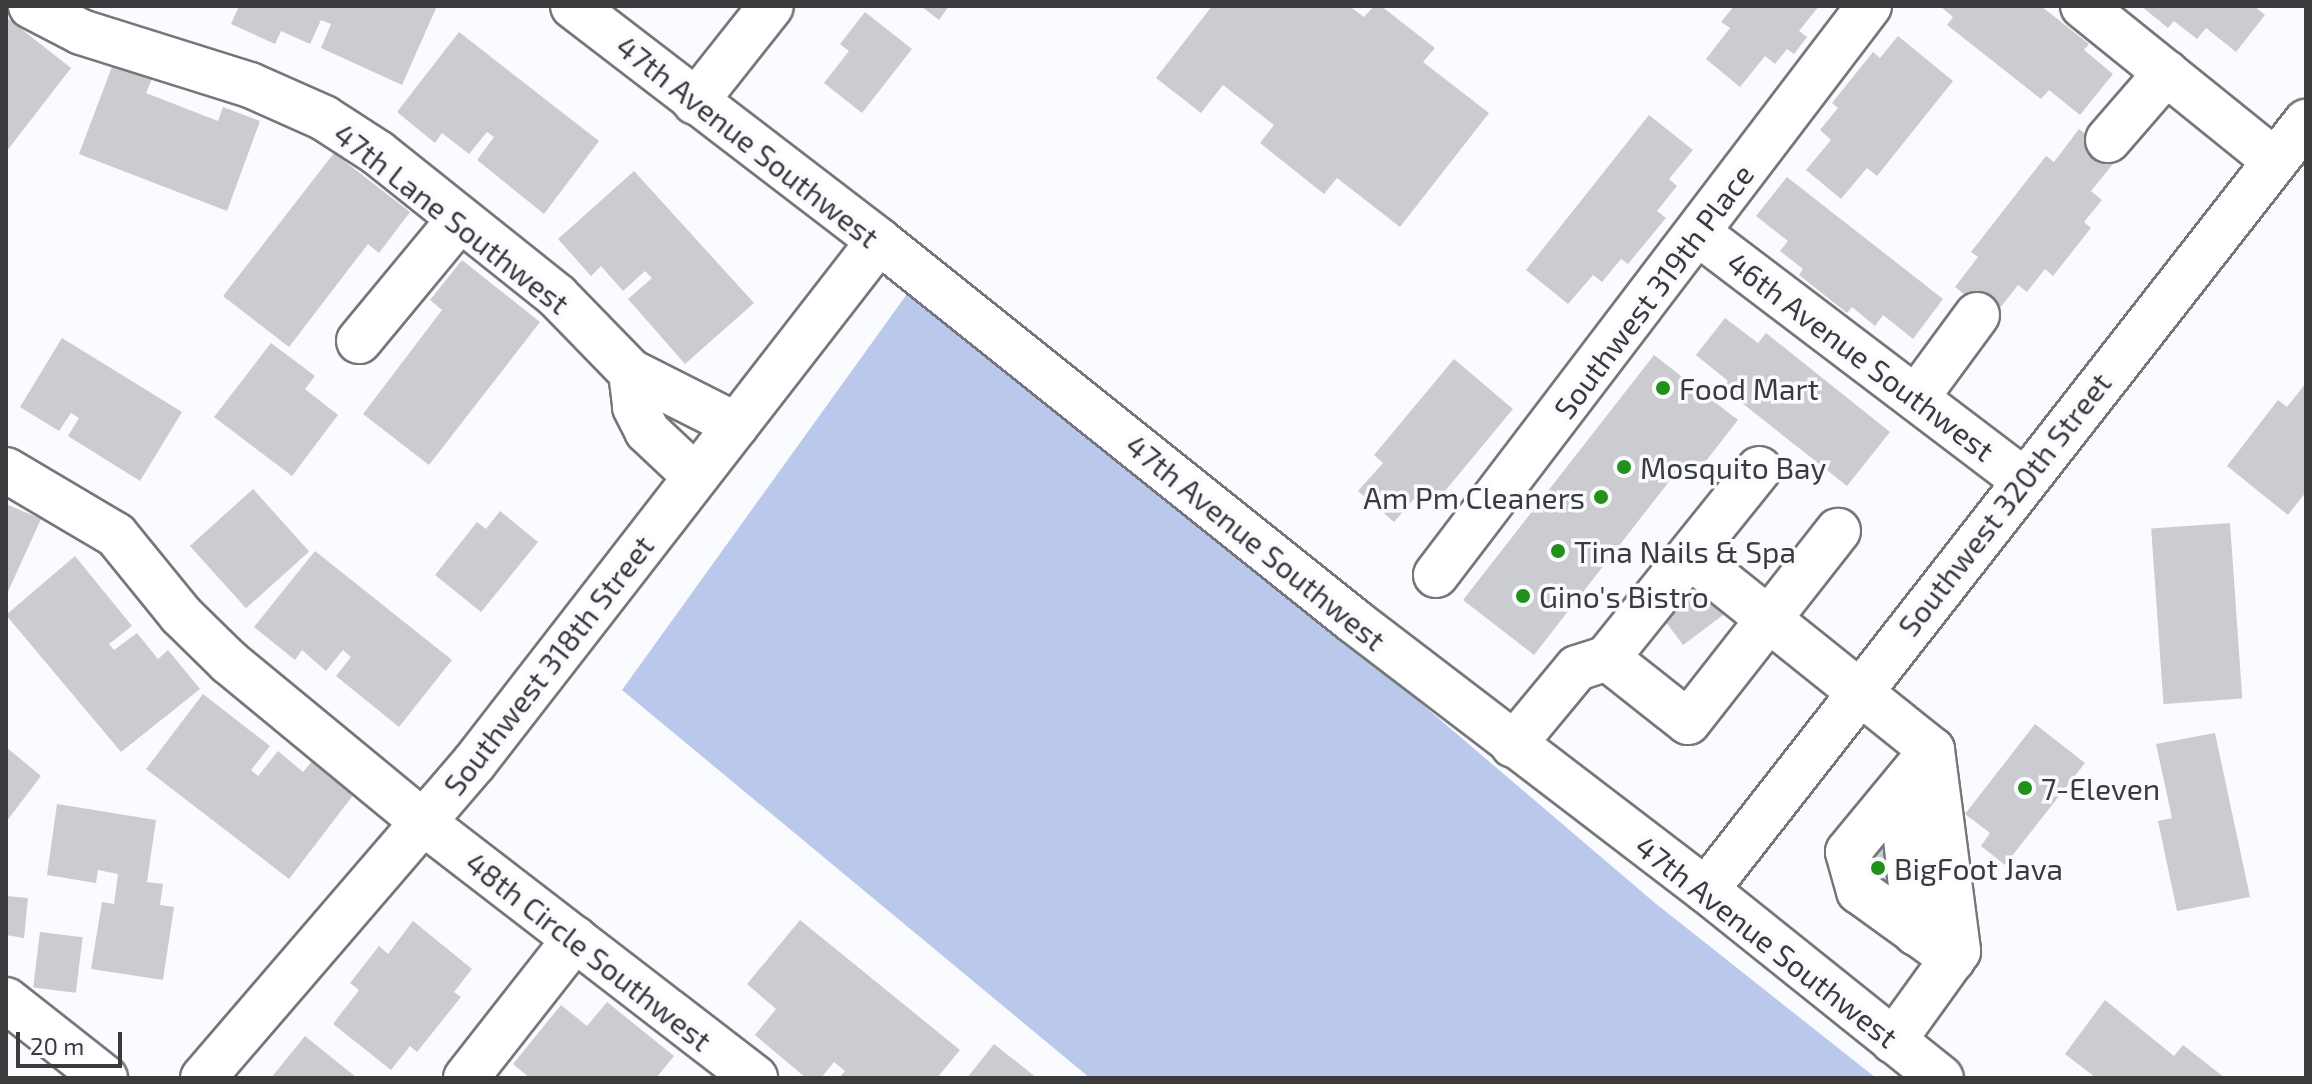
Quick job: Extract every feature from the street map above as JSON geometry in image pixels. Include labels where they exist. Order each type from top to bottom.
[{"type":"street","name":"47th Lane Southwest","points":[[31,6],[81,32],[292,102],[378,153],[566,304],[631,372],[736,425]]},
{"type":"street","name":"47th Avenue Southwest","points":[[573,6],[879,241],[1513,745],[1706,890],[1941,1078]]},
{"type":"street","points":[[695,102],[771,6]]},
{"type":"street","name":"Southwest 319th Place","points":[[1436,575],[1869,6]]},
{"type":"street","points":[[2083,6],[2275,161]]},
{"type":"street","points":[[2108,140],[2166,73]]},
{"type":"street","name":"Southwest 320th Street","points":[[1706,890],[1858,689],[2305,124]]},
{"type":"street","points":[[359,341],[460,219]]},
{"type":"street","name":"46th Avenue Southwest","points":[[1698,233],[2024,480]]},
{"type":"street","name":"Southwest 318th Street","points":[[203,1078],[424,823],[879,241]]},
{"type":"street","points":[[1916,398],[1977,315]]},
{"type":"street","points":[[631,372],[635,407],[647,431],[695,476]]},
{"type":"street","points":[[1513,745],[1577,668],[1607,658],[1759,469]]},
{"type":"street","name":"48th Circle Southwest","points":[[6,470],[116,535],[201,637],[424,823],[755,1078]]},
{"type":"street","points":[[1607,658],[1688,722],[1838,531]]},
{"type":"street","points":[[1691,557],[1932,750],[1958,951],[1893,1041]]},
{"type":"street","points":[[1932,750],[1848,852],[1859,891],[1953,959]]},
{"type":"street","points":[[1901,791],[1916,933]]},
{"type":"street","points":[[466,1078],[575,939]]},
{"type":"street","points":[[6,1000],[105,1078]]},
{"type":"shaded area","points":[[920,276],[1655,903],[1876,1078],[1090,1078],[622,690]]},
{"type":"building","points":[[239,6],[437,6],[402,85],[321,48],[331,24],[321,20],[310,44],[281,31],[275,44],[231,24]]},
{"type":"building","points":[[921,6],[949,6],[939,20]]},
{"type":"building","points":[[1212,6],[1349,6],[1364,17],[1374,6],[1381,6],[1435,48],[1423,62],[1489,113],[1400,227],[1337,178],[1324,194],[1260,143],[1274,125],[1223,85],[1201,113],[1156,78]]},
{"type":"building","points":[[1734,6],[1819,6],[1799,31],[1807,37],[1794,54],[1787,49],[1775,64],[1765,56],[1740,87],[1706,59],[1730,28],[1721,22]]},
{"type":"building","points":[[1940,6],[2041,6],[2089,44],[2084,50],[2113,74],[2080,115],[2049,90],[2041,99],[1947,25],[1953,17]]},
{"type":"building","points":[[2141,6],[2254,6],[2265,15],[2236,52],[2206,28],[2197,39],[2174,21],[2168,28]]},
{"type":"building","points":[[865,12],[912,49],[862,113],[824,83],[849,51],[840,44]]},
{"type":"building","points":[[6,17],[71,68],[6,152]]},
{"type":"building","points":[[459,32],[599,141],[544,214],[477,160],[494,137],[487,132],[469,154],[442,133],[435,143],[397,112]]},
{"type":"building","points":[[1898,36],[1953,81],[1877,176],[1867,168],[1841,199],[1806,170],[1831,140],[1820,130],[1838,108],[1832,103],[1873,52],[1880,58]]},
{"type":"building","points":[[113,64],[152,79],[146,93],[218,121],[223,107],[260,121],[227,211],[79,154]]},
{"type":"building","points":[[1649,115],[1693,150],[1669,179],[1677,186],[1657,211],[1666,218],[1628,264],[1621,259],[1602,282],[1593,275],[1568,304],[1526,270]]},
{"type":"building","points":[[2079,129],[2117,159],[2091,191],[2102,200],[2084,222],[2091,228],[2053,276],[2045,269],[2027,292],[2018,285],[1993,317],[1955,287],[1978,257],[1971,252],[2046,156],[2054,162]]},
{"type":"building","points":[[334,153],[410,212],[379,253],[368,244],[289,347],[223,296]]},
{"type":"building","points":[[634,171],[754,303],[685,364],[628,299],[652,278],[645,271],[623,291],[601,266],[591,276],[558,239]]},
{"type":"building","points":[[1787,177],[1943,299],[1913,339],[1883,315],[1875,326],[1852,307],[1847,313],[1799,275],[1803,269],[1780,251],[1788,241],[1756,216]]},
{"type":"building","points":[[462,260],[540,322],[429,465],[363,414],[442,310],[430,300]]},
{"type":"building","points":[[1725,318],[1758,343],[1766,333],[1890,432],[1847,486],[1723,388],[1728,381],[1696,355]]},
{"type":"building","points":[[62,338],[182,412],[140,481],[68,436],[79,418],[71,413],[59,431],[20,407]]},
{"type":"building","points":[[271,343],[315,376],[305,389],[338,415],[292,476],[214,417]]},
{"type":"building","points":[[1654,355],[1738,420],[1695,475],[1671,479],[1534,655],[1463,600]]},
{"type":"building","points":[[1454,359],[1513,409],[1435,503],[1421,491],[1394,522],[1358,491],[1383,463],[1374,455]]},
{"type":"building","points":[[2306,383],[2306,492],[2288,515],[2227,466],[2278,400],[2287,407]]},
{"type":"building","points":[[253,489],[309,551],[246,608],[190,546]]},
{"type":"building","points":[[6,504],[41,519],[6,596]]},
{"type":"building","points":[[500,511],[538,542],[481,612],[435,575],[477,522],[486,529]]},
{"type":"building","points":[[2230,523],[2242,699],[2163,704],[2151,529]]},
{"type":"building","points":[[315,551],[452,660],[399,727],[336,676],[351,657],[343,650],[326,671],[302,650],[295,660],[254,627]]},
{"type":"building","points":[[75,556],[132,626],[109,644],[114,650],[137,633],[158,659],[168,650],[200,689],[121,752],[6,615]]},
{"type":"building","points":[[1705,586],[1725,613],[1683,645],[1663,618]]},
{"type":"building","points":[[203,694],[270,746],[251,770],[258,776],[278,751],[303,772],[312,761],[354,794],[289,879],[146,769]]},
{"type":"building","name":"7-Eleven","points":[[2035,724],[2085,763],[2005,865],[1981,846],[1990,833],[1965,814]]},
{"type":"building","points":[[2215,733],[2250,897],[2177,911],[2158,821],[2172,818],[2156,744]]},
{"type":"building","points":[[6,747],[41,776],[6,822]]},
{"type":"building","points":[[57,804],[156,820],[147,882],[163,884],[160,905],[174,907],[163,980],[91,969],[102,902],[114,904],[118,874],[98,870],[96,883],[47,875]]},
{"type":"building","name":"BigFoot Java","points":[[1894,833],[1901,897],[1869,900],[1857,859]]},
{"type":"building","points":[[6,896],[28,898],[24,938],[6,935]]},
{"type":"building","points":[[800,920],[960,1050],[937,1078],[839,1078],[845,1071],[834,1062],[821,1078],[806,1078],[755,1035],[776,1009],[747,984]]},
{"type":"building","points":[[413,921],[472,969],[454,992],[461,997],[417,1052],[410,1046],[391,1070],[333,1024],[359,990],[350,983],[379,946],[388,954]]},
{"type":"building","points":[[40,932],[83,937],[76,993],[33,988]]},
{"type":"building","points":[[2105,1000],[2174,1056],[2183,1045],[2225,1078],[2096,1078],[2065,1054]]},
{"type":"building","points":[[607,1002],[674,1056],[656,1078],[530,1078],[513,1064],[561,1005],[587,1026]]},
{"type":"building","points":[[305,1036],[357,1078],[271,1078]]},
{"type":"building","points":[[994,1044],[1037,1078],[967,1078]]},
{"type":"place","name":"Food Mart","points":[[1663,388]]},
{"type":"place","name":"Mosquito Bay","points":[[1624,467]]},
{"type":"place","name":"Am Pm Cleaners","points":[[1601,497]]},
{"type":"place","name":"Tina Nails & Spa","points":[[1558,551]]},
{"type":"place","name":"Gino's Bistro","points":[[1523,596]]},
{"type":"place","name":"7-Eleven","points":[[2025,788]]},
{"type":"place","name":"BigFoot Java","points":[[1878,868]]}]
